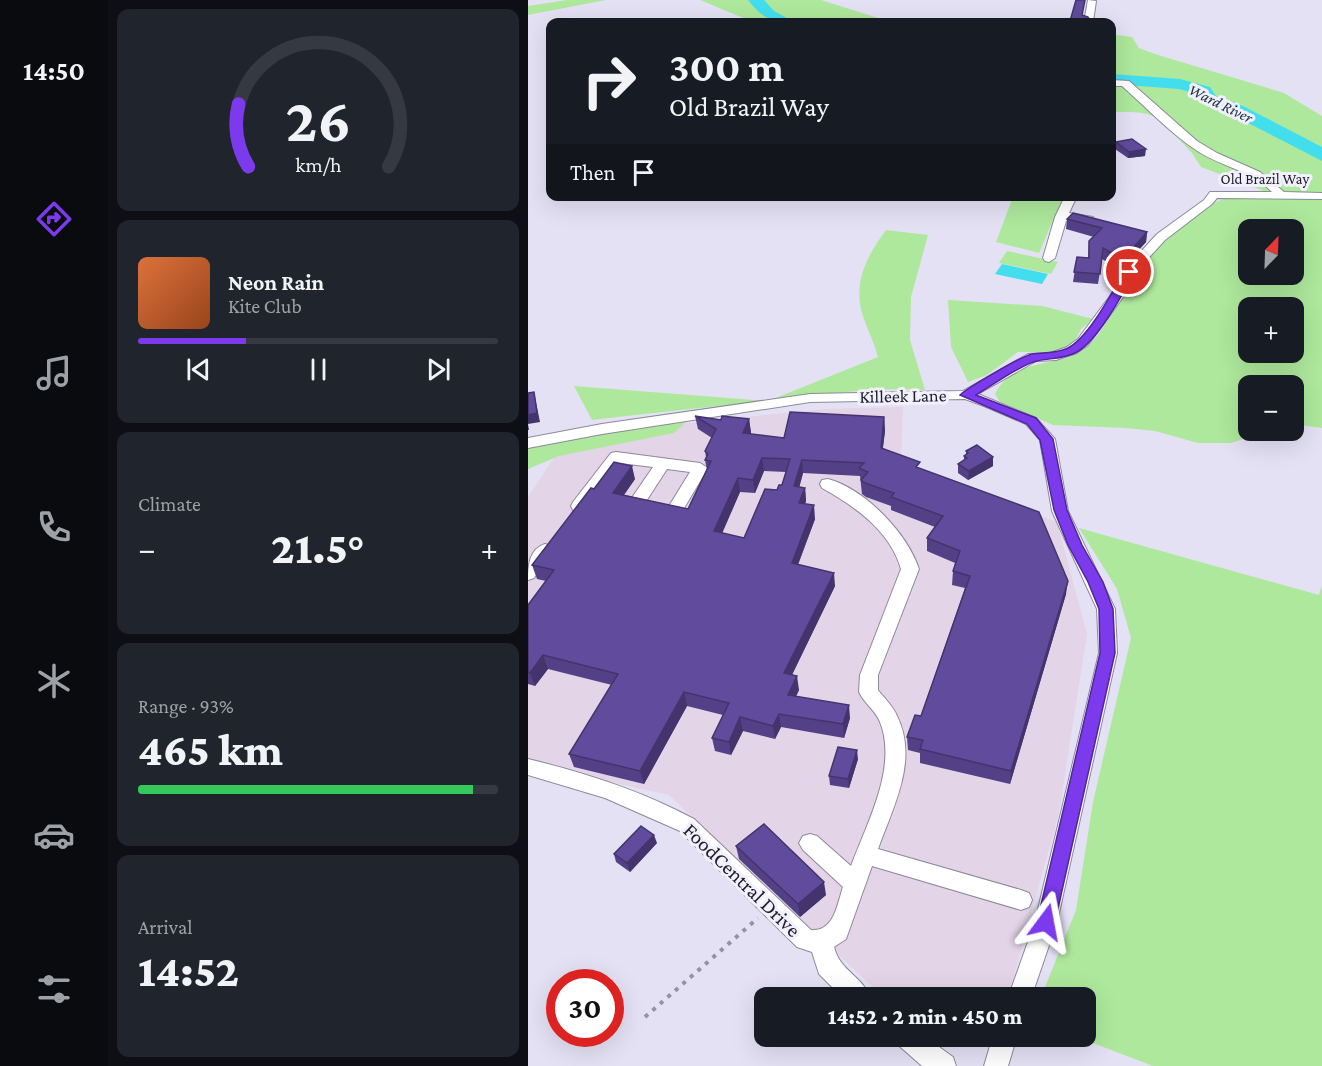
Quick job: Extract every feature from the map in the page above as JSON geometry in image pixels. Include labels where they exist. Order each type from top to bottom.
[{"type":"street","points":[[1090,18],[1092,1]]},
{"type":"street","points":[[1116,83],[1139,83]]},
{"type":"street","points":[[1125,83],[1201,149],[1261,176],[1275,186],[1282,197]]},
{"type":"street","name":"Old Brazil Way","points":[[966,395],[1033,357],[1051,357],[1072,350],[1083,342],[1119,293],[1129,272],[1154,239],[1208,202],[1215,194],[1316,196]]},
{"type":"street","points":[[1049,258],[1061,217],[1069,201]]},
{"type":"street","points":[[1061,217],[1077,217],[1098,223]]},
{"type":"street","name":"Killeek Lane","points":[[528,443],[602,429],[810,398],[966,395],[1031,421],[1047,439],[1060,510],[1106,609],[1108,653],[1046,922],[1023,987]]},
{"type":"street","points":[[566,522],[616,457],[700,468],[674,511]]},
{"type":"street","points":[[637,502],[664,462]]},
{"type":"street","name":"FoodCentral Drive","points":[[528,767],[635,800],[687,825],[805,940],[828,940],[838,932],[896,770],[896,746],[889,718],[868,692],[869,675],[910,569],[909,559],[896,540],[874,516],[828,484]]},
{"type":"street","points":[[528,574],[552,541]]},
{"type":"street","points":[[810,843],[856,884]]},
{"type":"street","points":[[866,855],[1021,900]]},
{"type":"street","name":"FoodCentral Drive","points":[[821,941],[827,966],[849,987]]},
{"type":"street","points":[[918,1047],[944,1066]]},
{"type":"street","points":[[996,1066],[1002,1047]]},
{"type":"path","points":[[645,1017],[771,907]]},
{"type":"shaded area","points":[[903,407],[901,462],[1057,522],[1087,634],[1059,813],[1011,987],[872,987],[669,795],[528,764],[528,497],[568,437],[825,409]]},
{"type":"green space","points":[[567,0],[606,0],[528,15],[528,6]]},
{"type":"green space","points":[[700,0],[821,0],[878,18],[783,18],[770,11],[764,13],[774,18],[743,18]]},
{"type":"green space","points":[[1116,35],[1132,37],[1139,48],[1155,54],[1284,93],[1322,116],[1322,151],[1277,125],[1216,101],[1207,89],[1147,77],[1116,76]]},
{"type":"green space","points":[[1116,80],[1180,84],[1203,92],[1207,101],[1252,118],[1322,156],[1322,193],[1295,194],[1264,191],[1201,167],[1192,153],[1170,130],[1171,127],[1156,117],[1116,112]]},
{"type":"green space","points":[[1229,198],[1322,198],[1322,428],[1304,426],[1304,375],[1238,375],[1238,441],[1231,443],[1198,443],[1155,431],[1126,428],[1053,425],[1000,402],[995,394],[1003,382],[1014,373],[1039,364],[1065,359],[1086,348],[1101,330],[1130,280],[1145,261],[1179,227],[1217,201]]},
{"type":"green space","points":[[1011,201],[1061,201],[1039,253],[996,242]]},
{"type":"green space","points":[[886,230],[928,235],[911,297],[910,340],[925,390],[847,392],[770,401],[592,420],[574,386],[768,401],[878,357],[861,311],[859,293],[866,264]]},
{"type":"green space","points":[[1007,251],[1058,262],[1051,274],[999,263]]},
{"type":"green space","points":[[948,300],[1042,306],[1093,319],[1081,329],[1073,345],[1049,352],[1018,352],[987,375],[968,382],[951,347]]},
{"type":"green space","points":[[686,422],[674,433],[559,456],[528,469],[528,446],[616,430]]},
{"type":"green space","points":[[1079,528],[1319,595],[1322,585],[1322,1066],[1153,1066],[1096,1044],[1096,987],[1045,987],[1076,910],[1093,802],[1131,638],[1117,589]]},
{"type":"water","points":[[1002,264],[1048,274],[1042,284],[995,274]]},
{"type":"building","points":[[1076,0],[1085,0],[1082,15],[1089,18],[1071,18]]},
{"type":"building","points":[[1132,139],[1146,149],[1129,152],[1116,142]]},
{"type":"building","points":[[1073,213],[1147,232],[1125,257],[1120,258],[1103,248],[1100,274],[1074,272],[1077,257],[1089,258],[1089,241],[1102,228],[1067,219]]},
{"type":"building","points":[[534,392],[537,413],[528,415],[528,393]]},
{"type":"building","points":[[790,412],[884,417],[881,448],[920,462],[916,467],[1039,512],[1068,581],[1011,771],[920,749],[923,740],[907,737],[915,715],[921,716],[970,576],[953,571],[960,551],[927,538],[943,516],[891,497],[894,493],[865,483],[861,480],[868,472],[859,468],[864,463],[802,460],[794,486],[805,488],[799,503],[814,505],[792,563],[834,573],[784,673],[797,676],[788,695],[849,705],[843,724],[779,714],[773,726],[740,717],[729,742],[712,738],[729,703],[684,692],[640,771],[569,754],[618,674],[543,655],[530,673],[528,672],[528,605],[554,570],[532,565],[591,488],[594,489],[614,462],[632,466],[613,493],[688,509],[711,461],[705,460],[708,454],[705,451],[716,429],[695,416],[721,420],[722,416],[749,419],[743,433],[784,438]],"holes":[[[762,458],[790,459],[782,485],[779,485],[777,490],[765,489],[744,538],[714,531],[738,478],[753,480]]]},
{"type":"building","points":[[977,445],[993,457],[969,471],[958,464],[967,458],[964,456],[968,453],[966,451]]},
{"type":"building","points":[[838,747],[857,750],[848,779],[829,776]]},
{"type":"building","points":[[764,824],[824,882],[798,904],[736,846]]},
{"type":"building","points":[[641,826],[654,835],[627,863],[614,854]]},
{"type":"waterway","name":"Ward River","points":[[756,0],[769,14],[778,18]]},
{"type":"waterway","name":"Ward River","points":[[1116,79],[1180,84],[1204,91],[1209,100],[1235,109],[1322,155]]},
{"type":"route","points":[[1046,922],[1108,653],[1106,609],[1060,510],[1047,439],[1031,421],[966,395],[1033,357],[1051,357],[1072,350],[1083,342],[1119,293],[1129,272]]}]
